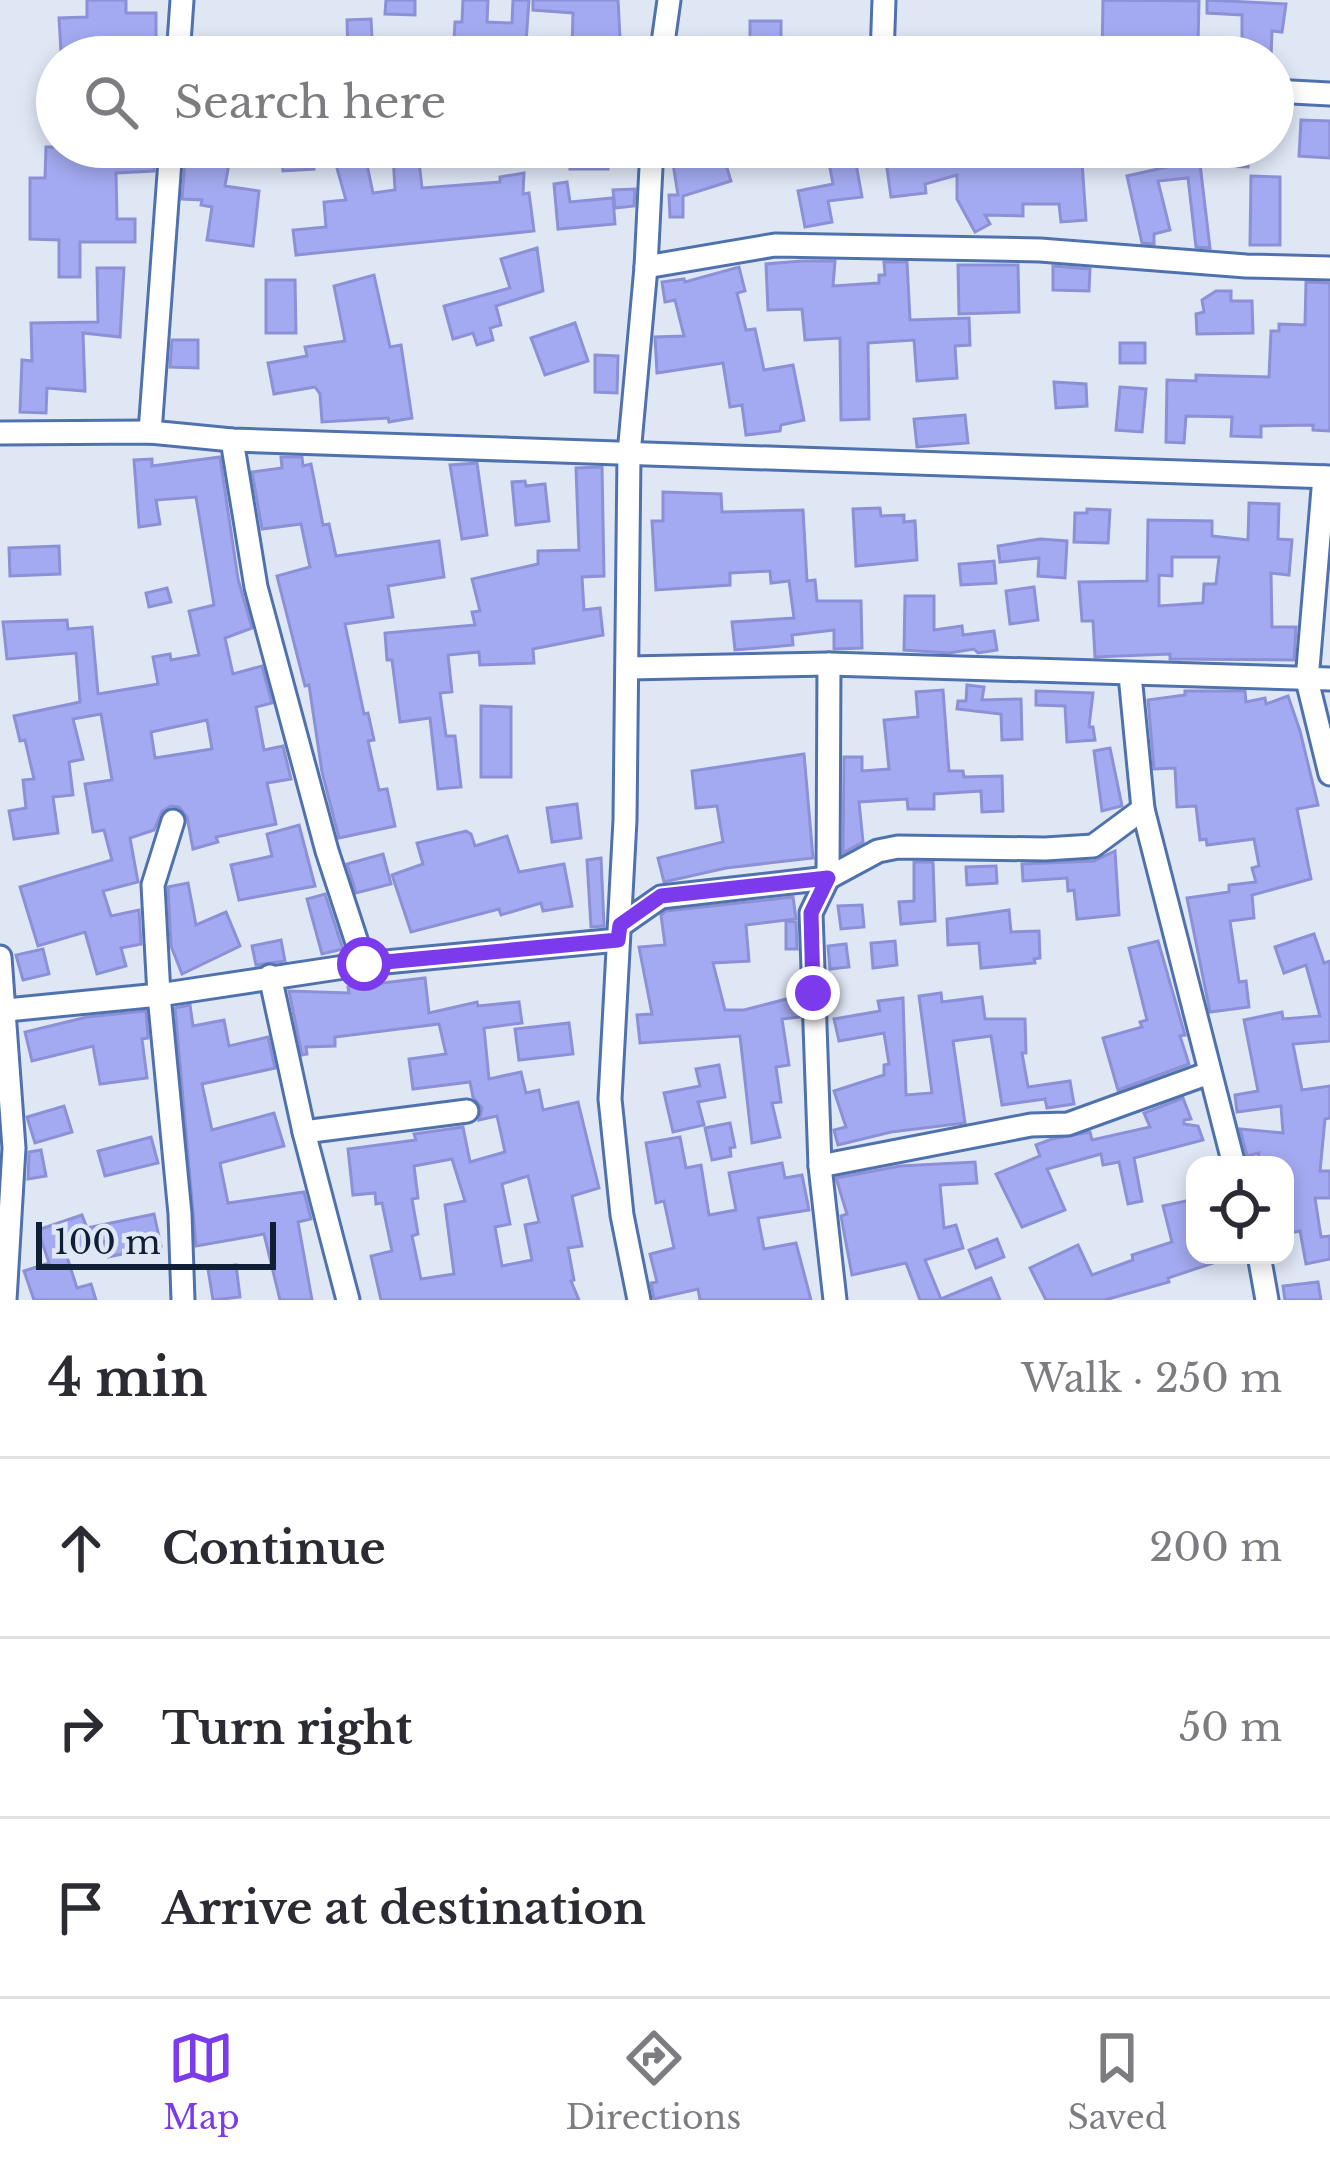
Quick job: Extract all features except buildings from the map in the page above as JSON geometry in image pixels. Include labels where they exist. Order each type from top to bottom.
[{"type":"street","points":[[179,36],[182,0]]},
{"type":"street","points":[[664,36],[669,0]]},
{"type":"street","points":[[883,36],[884,0]]},
{"type":"street","points":[[1294,92],[1330,94]]},
{"type":"street","points":[[150,432],[169,168]]},
{"type":"street","points":[[639,1300],[622,1215],[610,1099],[629,668],[629,454],[651,168]]},
{"type":"street","points":[[646,267],[796,245],[1040,250],[1330,268]]},
{"type":"street","points":[[0,433],[150,432],[232,440],[1327,477],[1318,680],[1330,774]]},
{"type":"street","points":[[232,440],[256,587],[327,851],[364,964]]},
{"type":"street","points":[[629,668],[829,664],[1318,680]]},
{"type":"street","points":[[829,664],[828,878],[811,913],[820,1166],[836,1300]]},
{"type":"street","points":[[1130,675],[1143,809],[1232,1156]]},
{"type":"street","points":[[7,1010],[159,995],[270,976],[619,933],[661,896],[828,878],[878,851],[898,847],[1093,846],[1143,809]]},
{"type":"street","points":[[173,820],[153,885],[183,1300]]},
{"type":"street","points":[[0,958],[14,1148],[5,1300]]},
{"type":"street","points":[[270,976],[348,1300]]},
{"type":"street","points":[[820,1166],[1031,1125],[1068,1124],[1209,1072]]},
{"type":"street","points":[[304,1132],[467,1111]]},
{"type":"street","points":[[1260,1264],[1267,1300]]},
{"type":"route","points":[[364,964],[618,940],[620,925],[661,896],[828,878],[811,913],[813,993]]}]
